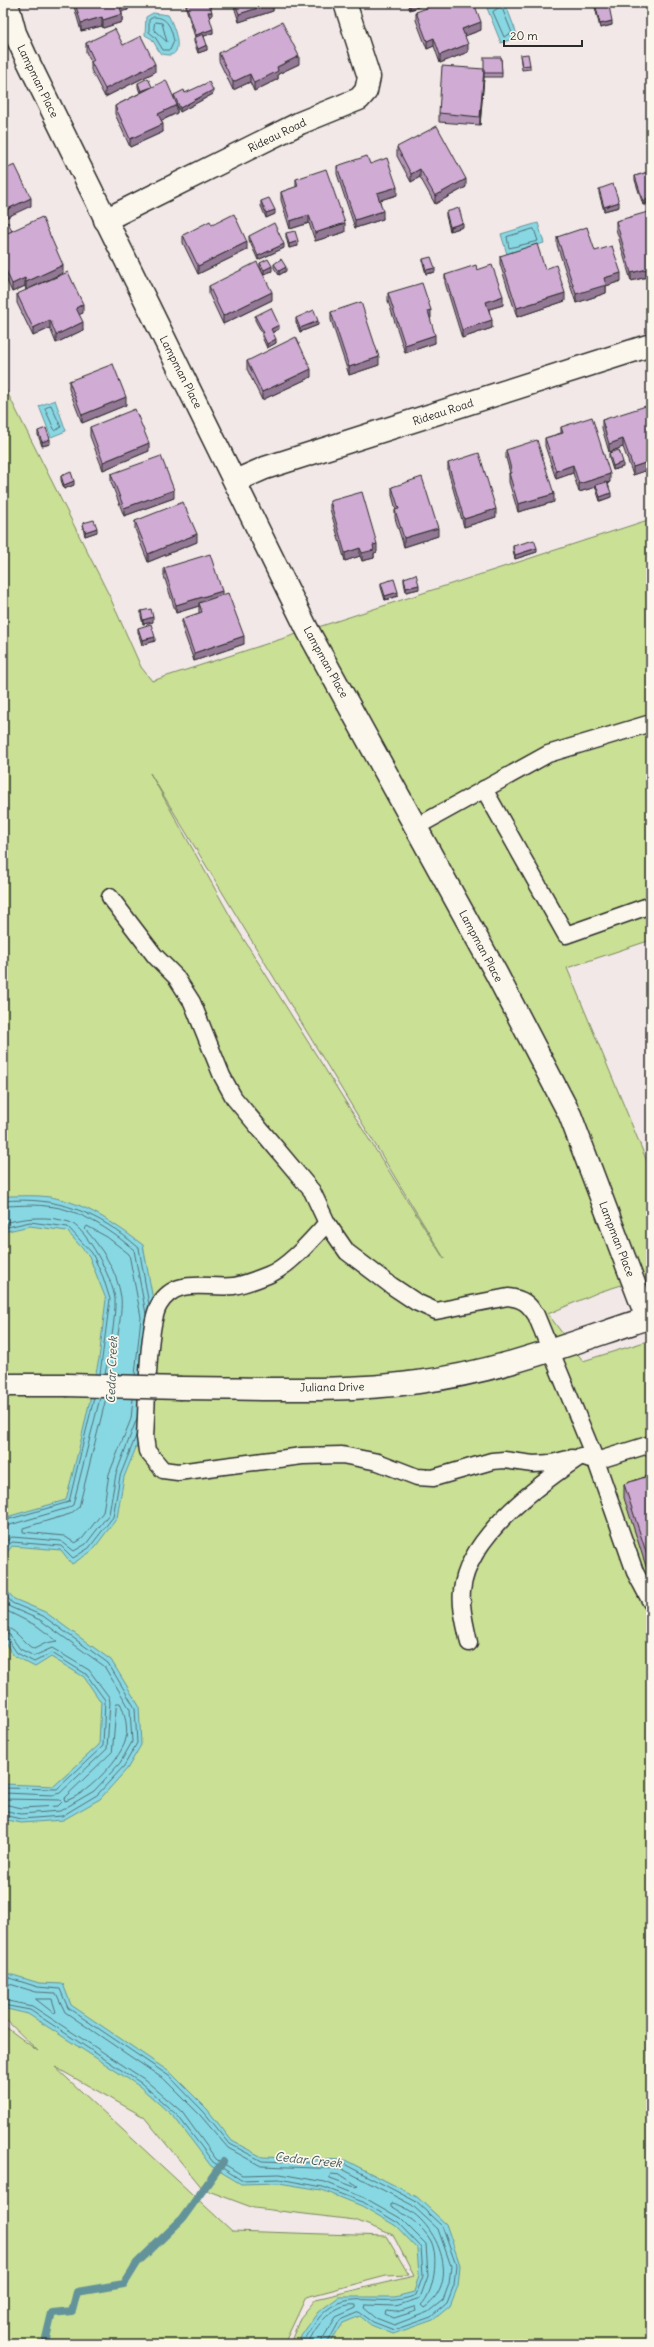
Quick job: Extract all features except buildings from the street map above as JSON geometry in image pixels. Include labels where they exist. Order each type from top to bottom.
[{"type":"street","name":"Lampman Place","points":[[7,3],[19,44],[308,631],[496,973],[570,1115],[649,1318]]},
{"type":"street","name":"Rideau Road","points":[[105,220],[307,120],[359,99],[366,91],[369,77],[345,3]]},
{"type":"street","name":"Rideau Road","points":[[235,481],[265,468],[651,345]]},
{"type":"street","name":"Juliana Drive","points":[[3,1385],[181,1388],[366,1387],[417,1383],[462,1375],[551,1352],[649,1318]]},
{"type":"lane","points":[[416,827],[548,754],[651,723]]},
{"type":"lane","points":[[484,789],[566,935],[651,905]]},
{"type":"lane","points":[[110,897],[155,956],[176,978],[198,1015],[222,1076],[234,1098],[312,1191],[327,1223],[347,1252],[368,1269],[416,1302],[436,1311],[508,1297],[519,1298],[529,1304],[536,1315],[551,1352],[588,1458],[635,1572],[651,1602]]},
{"type":"lane","points":[[327,1223],[302,1251],[270,1274],[234,1286],[190,1285],[171,1290],[158,1305],[152,1334],[145,1437],[147,1451],[163,1470],[178,1472],[302,1456],[342,1455],[378,1462],[417,1477],[433,1478],[492,1461],[504,1460],[533,1464],[552,1463],[588,1458],[651,1444]]},
{"type":"lane","points":[[469,1643],[462,1593],[470,1562],[497,1526],[524,1500],[555,1473],[588,1458]]},
{"type":"green space","points":[[3,384],[109,595],[141,667],[152,681],[651,519],[651,940],[567,968],[651,1171],[651,1276],[599,1292],[548,1314],[583,1361],[651,1340],[651,2344],[290,2344],[300,2318],[316,2299],[414,2276],[393,2235],[355,2220],[254,2208],[203,2189],[144,2117],[55,2067],[232,2231],[386,2236],[409,2275],[386,2276],[306,2297],[284,2344],[3,2344],[3,2025],[38,2051],[3,2017]],"holes":[[[150,773],[444,1258],[238,930]]]},
{"type":"water","points":[[505,3],[518,37],[501,43],[487,8]]},
{"type":"water","points":[[153,13],[168,15],[176,35],[177,49],[174,53],[169,55],[160,53],[152,39],[145,35],[146,17]]},
{"type":"water","points":[[538,223],[544,243],[507,254],[501,234]]},
{"type":"water","points":[[55,400],[66,431],[51,437],[39,406]]},
{"type":"water","name":"Cedar Creek","points":[[9,1196],[45,1196],[76,1204],[100,1215],[143,1245],[156,1316],[146,1423],[124,1477],[117,1518],[92,1551],[72,1564],[61,1550],[12,1546],[3,1558],[3,1518],[66,1500],[99,1359],[106,1299],[89,1256],[67,1231],[30,1226],[3,1232],[3,1198]]},
{"type":"water","points":[[3,1586],[14,1599],[45,1612],[111,1660],[139,1706],[141,1745],[127,1769],[100,1799],[63,1820],[21,1823],[3,1819],[3,1784],[54,1786],[99,1745],[101,1702],[84,1677],[51,1657],[35,1667],[14,1656],[3,1640]]},
{"type":"water","name":"Cedar Creek","points":[[3,1972],[39,1983],[63,1984],[71,2005],[171,2073],[207,2109],[232,2141],[262,2157],[345,2160],[417,2197],[446,2224],[460,2265],[458,2286],[450,2306],[433,2320],[393,2334],[371,2325],[360,2316],[343,2323],[330,2344],[299,2344],[301,2336],[318,2312],[339,2297],[395,2297],[414,2292],[419,2275],[417,2248],[396,2226],[362,2206],[322,2190],[279,2183],[241,2184],[211,2166],[175,2118],[139,2086],[28,2014],[3,2008]]},
{"type":"waterway","points":[[46,2344],[52,2313],[72,2311],[77,2292],[124,2284],[137,2263],[182,2219],[223,2162]]}]
